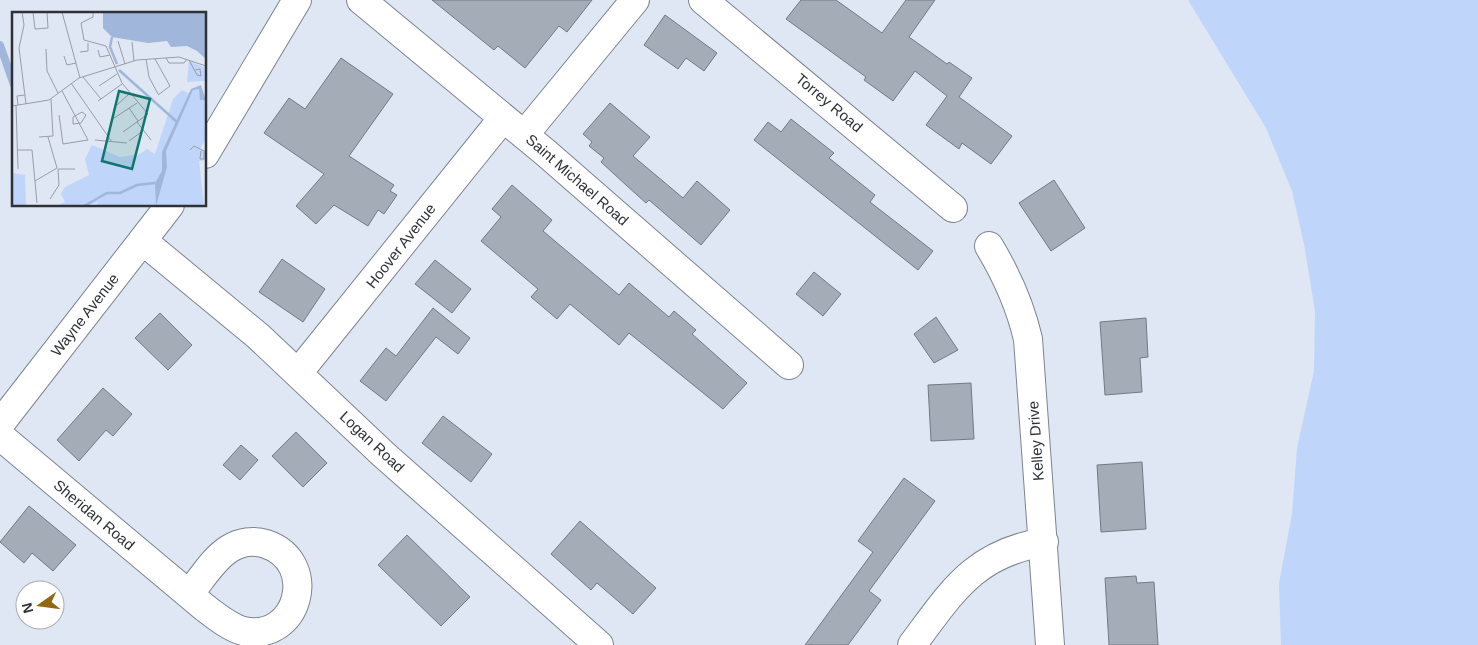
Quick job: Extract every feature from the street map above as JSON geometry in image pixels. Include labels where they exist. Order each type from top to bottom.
[{"type":"street","points":[[206,152],[297,0]]},
{"type":"street","name":"Saint Michael Road","points":[[360,0],[524,135],[789,365]]},
{"type":"street","points":[[524,135],[635,0]]},
{"type":"street","name":"Torrey Road","points":[[703,0],[953,208]]},
{"type":"street","name":"Hoover Avenue","points":[[298,373],[503,118]]},
{"type":"street","name":"Wayne Avenue","points":[[0,424],[169,206]]},
{"type":"street","name":"Logan Road","points":[[143,241],[233,315],[298,373],[383,454],[599,645]]},
{"type":"street","name":"Kelley Drive","points":[[989,246],[1010,284],[1024,319],[1028,339],[1050,645]]},
{"type":"street","name":"Sheridan Road","points":[[0,436],[189,594]]},
{"type":"street","points":[[912,645],[955,588],[981,565],[1012,549],[1044,542]]},
{"type":"shaded area","points":[[1188,0],[1478,0],[1478,645],[1281,645],[1279,583],[1292,514],[1297,448],[1314,371],[1315,311],[1304,244],[1292,191],[1266,128]]},
{"type":"building","points":[[432,0],[592,0],[567,32],[559,26],[525,68],[498,46],[494,50]]},
{"type":"building","points":[[801,0],[836,0],[882,33],[906,0],[935,0],[909,37],[947,64],[949,62],[972,78],[959,97],[1012,136],[991,164],[962,143],[959,149],[926,125],[947,96],[915,71],[893,101],[864,80],[866,77],[786,19]]},
{"type":"building","points":[[665,15],[717,53],[704,71],[686,58],[678,69],[644,45]]},
{"type":"building","points":[[341,58],[393,94],[349,156],[394,185],[390,191],[397,195],[384,214],[378,210],[368,226],[334,205],[316,224],[296,206],[324,174],[264,133],[289,98],[305,109]]},
{"type":"building","points":[[610,103],[650,137],[633,156],[683,198],[697,181],[730,210],[701,245],[649,200],[646,203],[601,162],[604,158],[589,146],[592,142],[583,134]]},
{"type":"building","points":[[791,119],[834,153],[829,158],[875,195],[870,202],[933,251],[918,270],[754,140],[768,122],[781,132]]},
{"type":"building","points":[[1054,180],[1085,228],[1051,251],[1019,203]]},
{"type":"building","points":[[512,185],[552,220],[543,231],[619,295],[629,283],[669,317],[674,311],[696,330],[692,334],[747,383],[723,409],[629,333],[619,345],[570,304],[557,319],[531,297],[538,289],[481,241],[501,217],[492,209]]},
{"type":"building","points":[[282,259],[325,289],[303,322],[259,292]]},
{"type":"building","points":[[435,260],[471,289],[452,313],[415,284]]},
{"type":"building","points":[[814,272],[841,294],[823,316],[796,294]]},
{"type":"building","points":[[433,308],[470,338],[458,354],[436,337],[386,401],[360,381],[386,348],[396,356]]},
{"type":"building","points":[[160,313],[192,345],[168,370],[135,338]]},
{"type":"building","points":[[936,317],[958,350],[934,363],[914,334]]},
{"type":"building","points":[[1146,318],[1148,357],[1140,358],[1142,392],[1105,395],[1100,322]]},
{"type":"building","points":[[971,383],[974,439],[931,441],[928,385]]},
{"type":"building","points":[[103,388],[132,414],[113,436],[106,430],[79,461],[57,440]]},
{"type":"building","points":[[443,416],[492,454],[471,482],[422,443]]},
{"type":"building","points":[[296,432],[327,463],[303,487],[272,456]]},
{"type":"building","points":[[241,445],[258,460],[240,480],[223,465]]},
{"type":"building","points":[[1142,462],[1146,529],[1101,532],[1097,465]]},
{"type":"building","points":[[904,478],[935,501],[869,591],[881,600],[848,645],[805,645],[873,552],[858,541]]},
{"type":"building","points":[[29,506],[76,545],[53,571],[32,553],[24,563],[0,542]]},
{"type":"building","points":[[580,521],[656,588],[633,614],[597,583],[591,590],[551,554]]},
{"type":"building","points":[[407,535],[470,597],[441,626],[378,565]]},
{"type":"building","points":[[1136,576],[1137,583],[1154,582],[1158,645],[1109,645],[1105,578]]},
{"type":"waterway","points":[[0,45],[12,79]]}]
